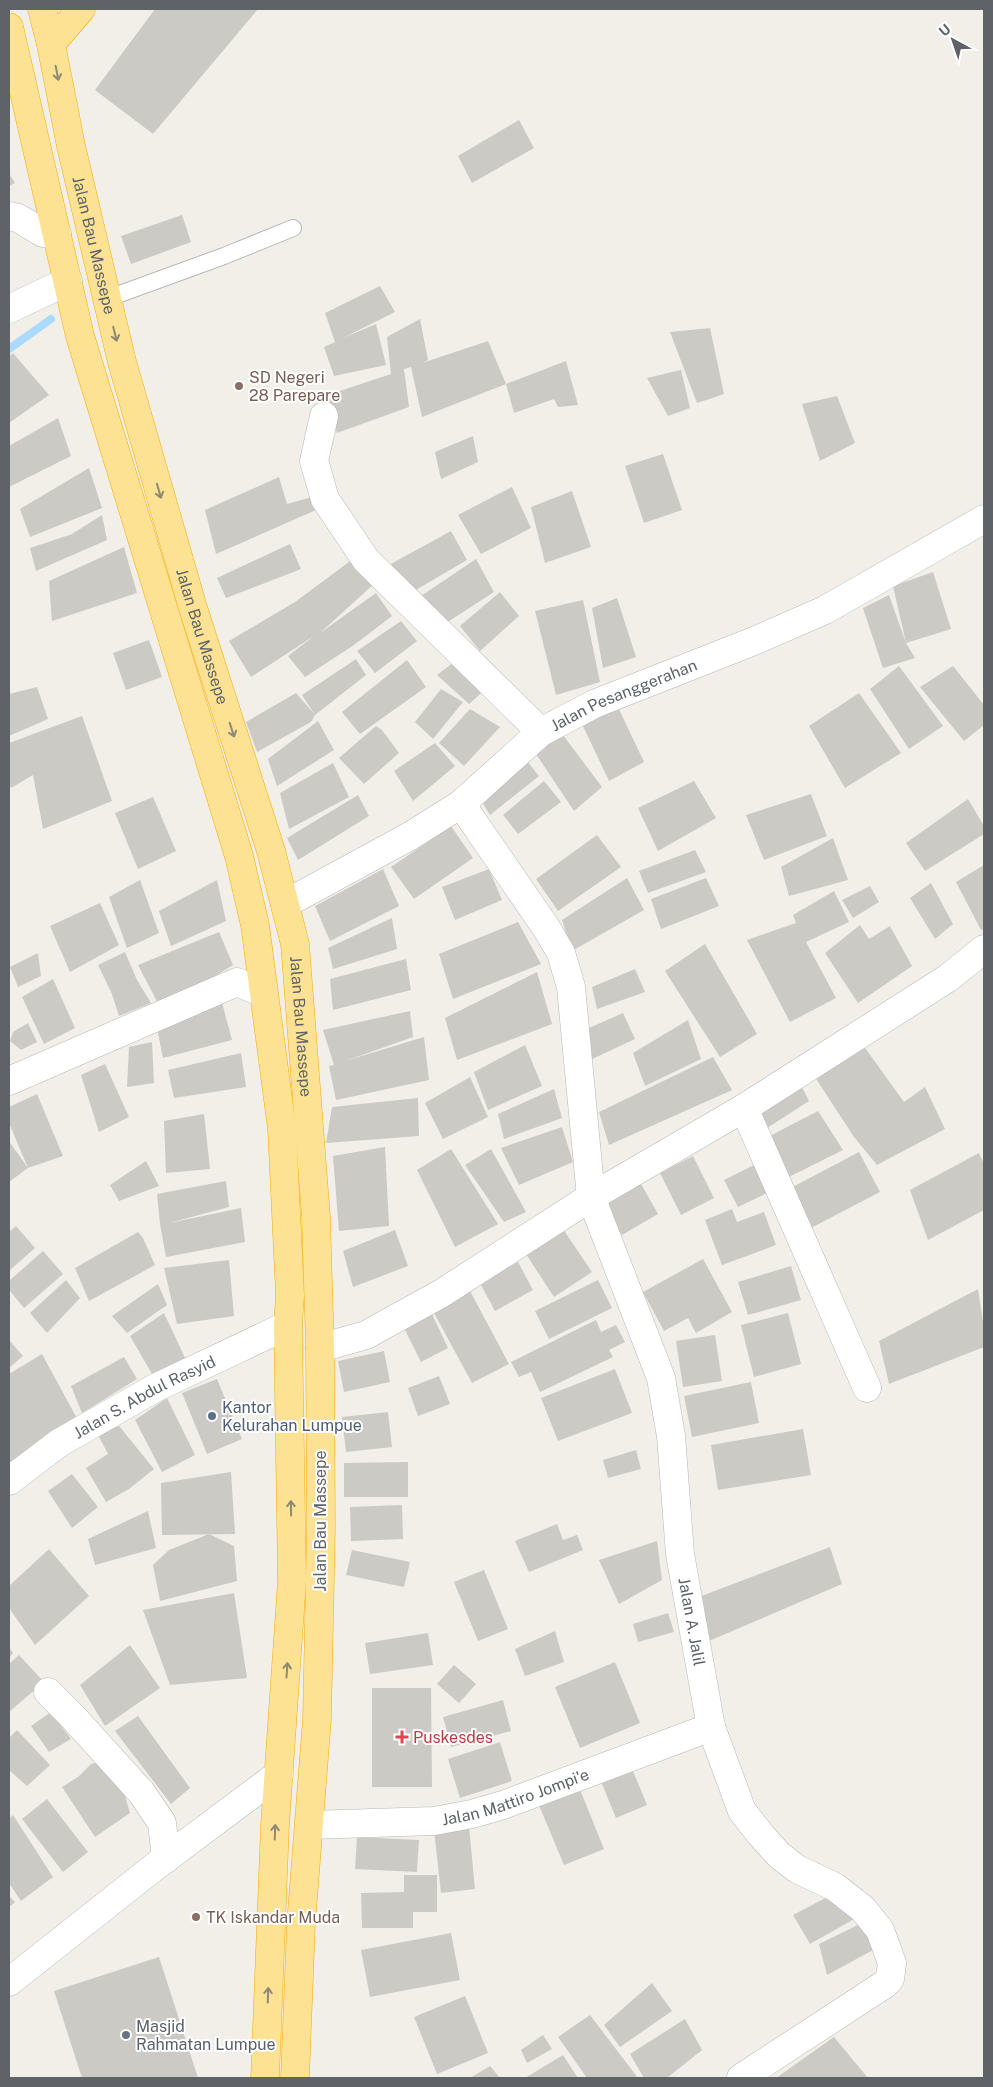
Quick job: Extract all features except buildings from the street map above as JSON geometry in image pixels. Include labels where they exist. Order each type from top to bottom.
[{"type":"highway","name":"Jalan Bau Massepe","points":[[42,9],[51,44],[71,146],[122,362],[188,589],[271,851],[295,944],[311,1137],[320,1348],[321,1528],[317,1710],[310,1825],[301,1924],[295,2078]]},
{"type":"highway","points":[[51,44],[81,9]]},
{"type":"highway","name":"Jalan Bau Massepe","points":[[9,27],[80,336],[239,856],[255,925],[282,1129],[290,1295],[288,1325],[292,1581],[279,1774],[265,2078]]},
{"type":"street","points":[[9,216],[18,218],[43,233],[57,234]]},
{"type":"street","points":[[9,309],[68,280]]},
{"type":"street","points":[[324,416],[314,461],[325,499],[366,560],[542,732]]},
{"type":"street","name":"Jalan Pesanggerahan","points":[[285,904],[410,836],[461,804],[542,732],[594,704],[754,641],[825,610],[984,519]]},
{"type":"street","name":"Jalan A. Jalil","points":[[461,804],[547,929],[561,953],[571,987],[591,1197],[660,1378],[667,1405],[680,1554],[711,1727],[742,1811],[779,1855],[797,1869],[835,1887],[863,1909],[880,1930],[892,1963],[890,1979],[885,1984],[741,2078]]},
{"type":"street","points":[[320,1348],[366,1334],[442,1293],[591,1197],[744,1108],[948,978],[984,949]]},
{"type":"street","points":[[9,1080],[237,982],[263,992]]},
{"type":"street","points":[[744,1108],[867,1388]]},
{"type":"street","name":"Jalan S. Abdul Rasyid","points":[[9,1481],[59,1443],[155,1388],[288,1325]]},
{"type":"street","points":[[48,1692],[141,1792],[162,1823],[166,1859]]},
{"type":"street","name":"Jalan Mattiro Jompi'e","points":[[310,1825],[434,1821],[472,1814],[504,1805],[711,1727]]},
{"type":"street","points":[[9,1982],[166,1859],[279,1774]]},
{"type":"lane","points":[[106,299],[224,256],[293,228]]},
{"type":"waterway","points":[[9,349],[51,319]]},
{"type":"place","name":"SD Negeri 28 Parepare","points":[[239,386]]},
{"type":"place","name":"Kantor Kelurahan Lumpue","points":[[212,1416]]},
{"type":"place","name":"Puskesdes","points":[[402,1737]]},
{"type":"place","name":"TK Iskandar Muda","points":[[196,1917]]},
{"type":"place","name":"Masjid Rahmatan Lumpue","points":[[126,2035]]}]
